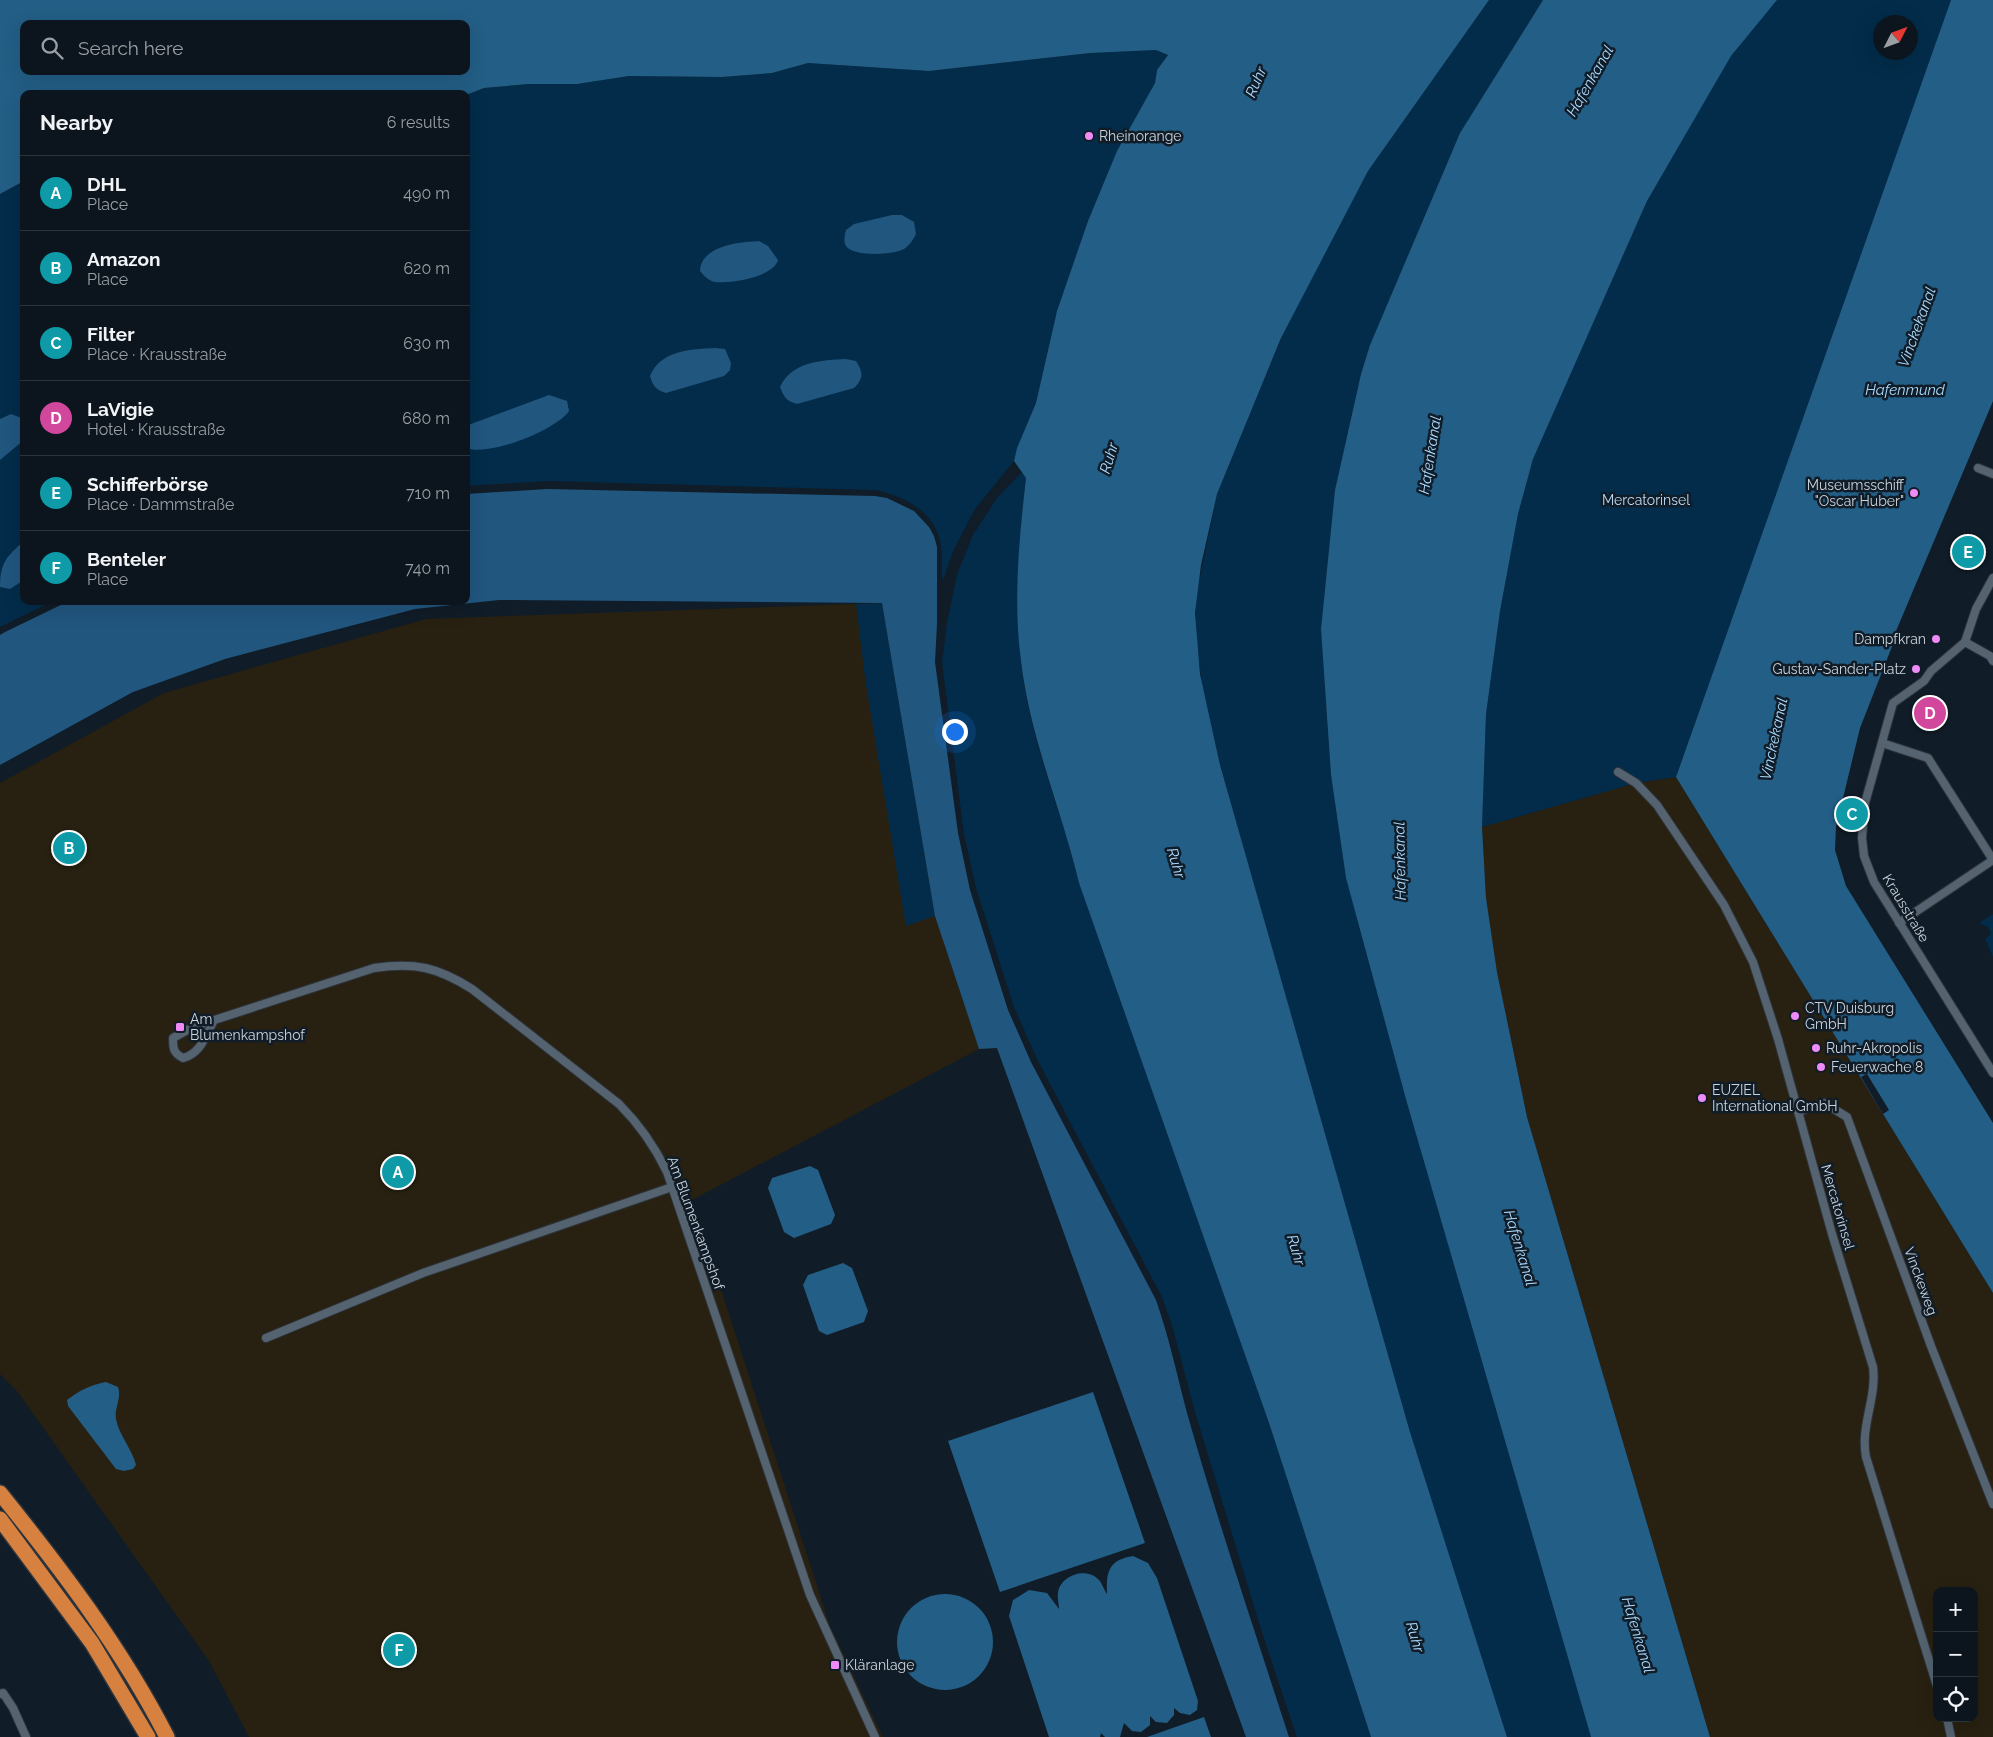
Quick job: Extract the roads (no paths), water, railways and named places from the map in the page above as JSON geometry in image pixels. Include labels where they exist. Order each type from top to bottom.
[{"type":"highway","points":[[0,1493],[106,1632],[151,1706],[167,1737]]},
{"type":"highway","points":[[0,1520],[92,1643],[148,1737]]},
{"type":"street","points":[[1978,468],[1993,474]]},
{"type":"street","points":[[1993,578],[1976,609],[1965,642],[1990,656],[1993,661]]},
{"type":"street","name":"Krausstraße","points":[[1965,642],[1931,671],[1924,681],[1893,703],[1865,803],[1862,838],[1864,856],[1874,882],[1993,1073]]},
{"type":"street","points":[[1882,743],[1928,758],[1993,860],[1900,923]]},
{"type":"street","name":"Mercatorinsel","points":[[1618,772],[1636,783],[1656,805],[1724,905],[1743,939],[1766,999],[1832,1234],[1873,1367],[1874,1383],[1864,1434],[1866,1457],[1934,1677]]},
{"type":"street","name":"Am Blumenkampshof","points":[[213,1022],[204,1041],[195,1053],[183,1058],[176,1055],[173,1048],[173,1038],[182,1031],[374,968],[417,965],[440,971],[472,989],[619,1104],[648,1136],[672,1187],[810,1596],[875,1737]]},
{"type":"street","name":"Vinckeweg","points":[[1798,1112],[1824,1103],[1847,1118],[1931,1346],[1993,1504]]},
{"type":"street","points":[[266,1338],[423,1272],[672,1187]]},
{"type":"street","points":[[0,1694],[4,1693],[26,1737]]},
{"type":"street","points":[[1948,1722],[1951,1737]]},
{"type":"water","name":"Ruhr","points":[[0,0],[1489,0],[1368,171],[1281,338],[1217,494],[1201,565],[1195,613],[1200,674],[1220,765],[1410,1432],[1507,1737],[1371,1737],[1269,1423],[1079,883],[1031,718],[1025,690],[1017,616],[1017,593],[1019,547],[1026,478],[1014,461],[1017,448],[1036,403],[1057,311],[1088,221],[1117,151],[1155,83],[1157,70],[1168,55],[1156,50],[1090,53],[929,71],[808,63],[772,73],[722,77],[629,76],[577,84],[528,84],[484,88],[470,93],[470,90],[20,90],[20,183],[0,194]]},
{"type":"water","name":"Hafenkanal","points":[[1543,0],[1777,0],[1731,56],[1647,201],[1533,459],[1518,514],[1500,611],[1486,714],[1482,827],[1486,898],[1497,972],[1527,1117],[1710,1737],[1591,1737],[1407,1103],[1346,878],[1331,775],[1321,629],[1335,490],[1361,374],[1370,345],[1460,133]]},
{"type":"water","name":"Hafenmund","points":[[1951,0],[1993,0],[1993,401],[1891,643],[1893,644],[1860,728],[1836,827],[1835,850],[1846,886],[1993,1123],[1993,1293],[1676,777]]},
{"type":"water","points":[[810,1166],[818,1170],[835,1215],[831,1224],[794,1238],[784,1232],[768,1188],[772,1178]]},
{"type":"water","points":[[843,1263],[852,1268],[868,1311],[864,1322],[827,1335],[819,1331],[803,1285],[808,1275]]},
{"type":"water","points":[[106,1382],[118,1387],[116,1419],[134,1459],[136,1465],[133,1469],[124,1471],[116,1469],[68,1406],[67,1400],[76,1393],[90,1386]]},
{"type":"water","points":[[1093,1392],[1145,1543],[1000,1592],[948,1441]]},
{"type":"water","points":[[1133,1556],[1148,1563],[1157,1578],[1198,1701],[1197,1710],[1190,1715],[1180,1713],[1174,1708],[1174,1715],[1167,1723],[1156,1722],[1150,1716],[1150,1725],[1141,1732],[1132,1731],[1124,1723],[1120,1737],[1105,1737],[1101,1733],[1100,1737],[1049,1737],[1009,1616],[1013,1600],[1029,1590],[1047,1593],[1059,1609],[1058,1595],[1060,1587],[1069,1577],[1081,1573],[1094,1576],[1100,1581],[1107,1594],[1107,1579],[1111,1568],[1119,1560]]},
{"type":"water","points":[[945,1594],[963,1598],[979,1608],[989,1624],[993,1642],[989,1660],[979,1676],[963,1686],[945,1690],[927,1686],[911,1676],[901,1660],[897,1642],[901,1624],[911,1608],[927,1598]]},
{"type":"water","points":[[1204,1717],[1211,1737],[1147,1737]]},
{"type":"place","name":"Rheinorange","points":[[1089,136]]},
{"type":"place","name":"Museumsschiff \"Oscar Huber\"","points":[[1914,493]]},
{"type":"place","name":"Schifferbörse","points":[[1968,552]]},
{"type":"place","name":"Dampfkran","points":[[1936,639]]},
{"type":"place","name":"Gustav-Sander-Platz","points":[[1916,669]]},
{"type":"place","name":"LaVigie","points":[[1930,713]]},
{"type":"place","name":"Filter","points":[[1852,814]]},
{"type":"place","name":"Amazon","points":[[69,848]]},
{"type":"place","name":"CTV Duisburg GmbH","points":[[1795,1016]]},
{"type":"place","name":"Am Blumenkampshof","points":[[180,1027]]},
{"type":"place","name":"Ruhr-Akropolis","points":[[1816,1048]]},
{"type":"place","name":"Feuerwache 8","points":[[1821,1067]]},
{"type":"place","name":"EUZIEL International GmbH","points":[[1702,1098]]},
{"type":"place","name":"DHL","points":[[398,1172]]},
{"type":"place","name":"Benteler","points":[[399,1650]]},
{"type":"place","name":"Kläranlage","points":[[835,1665]]},
{"type":"water label","name":"Vinckekanal","points":[[1917,327]]},
{"type":"water label","name":"Vinckekanal","points":[[1774,739]]}]
